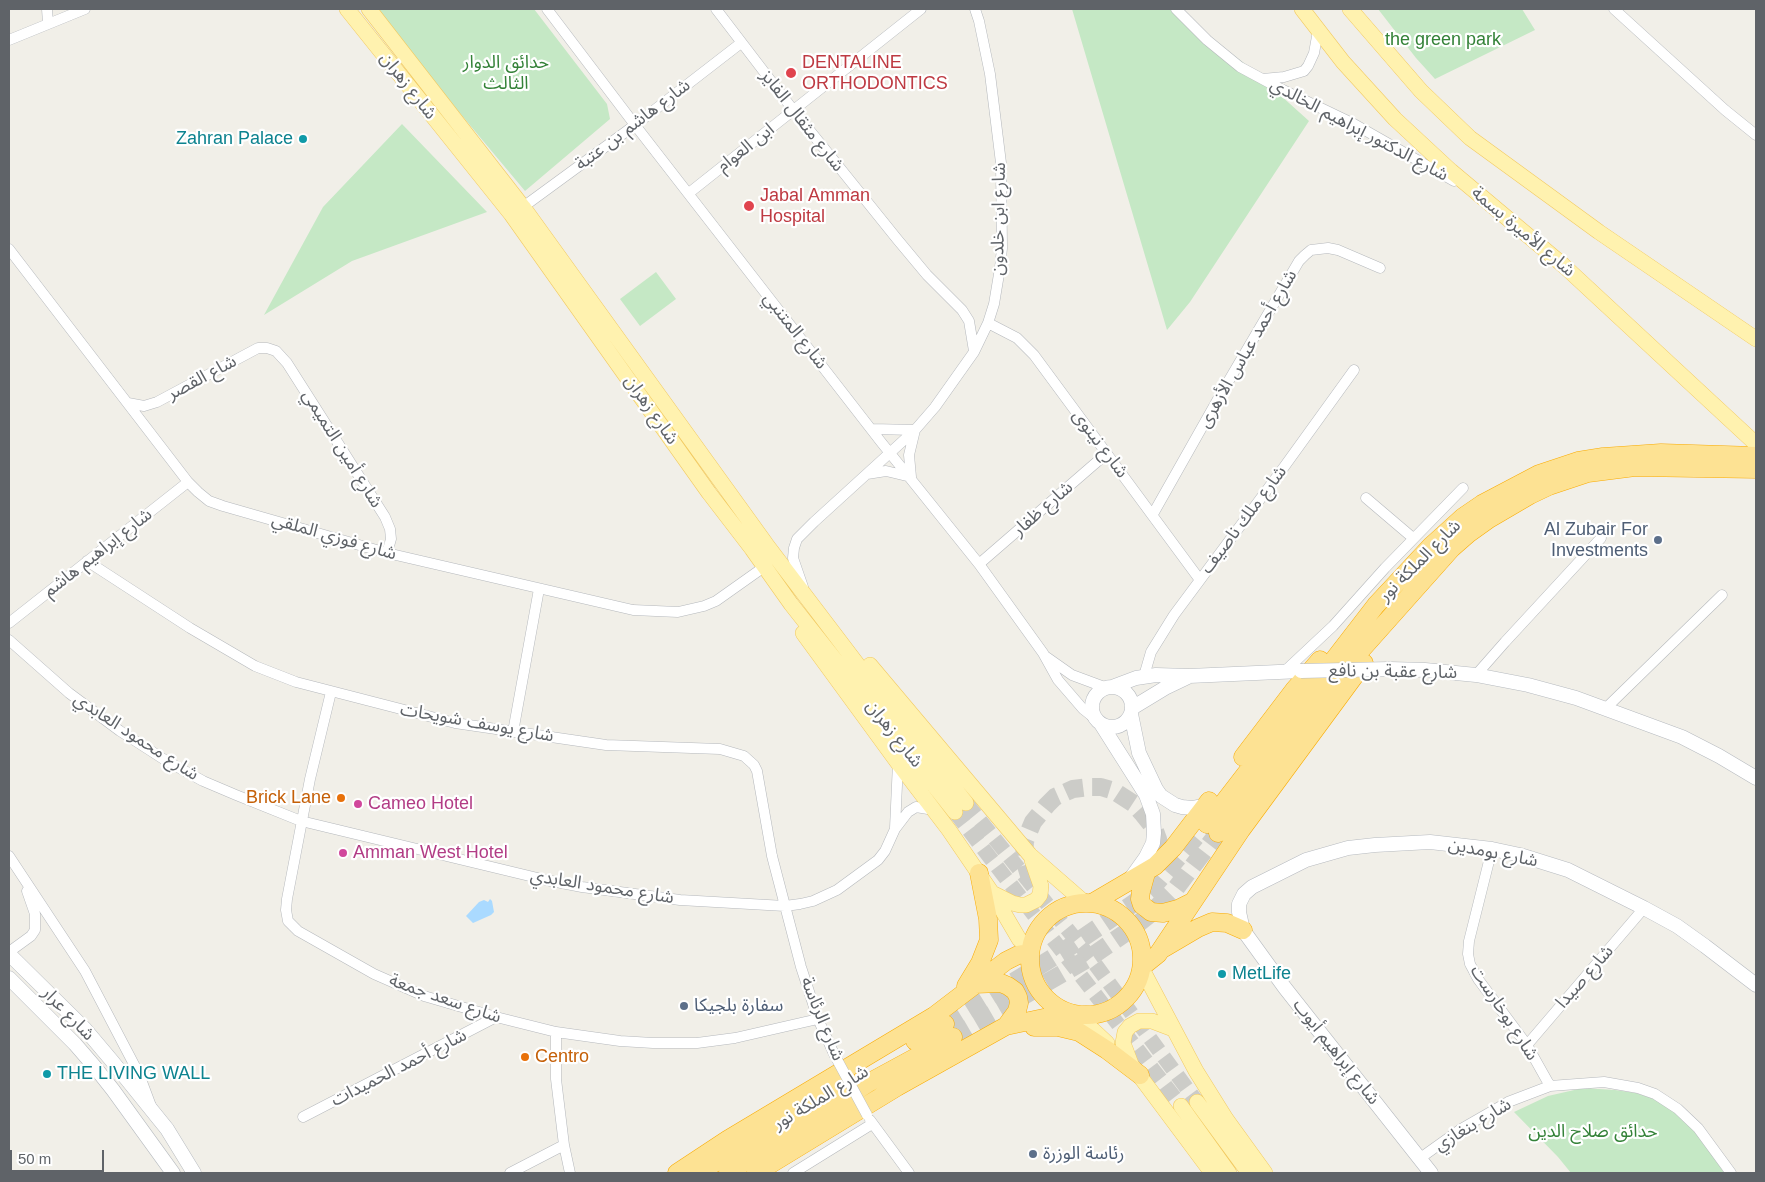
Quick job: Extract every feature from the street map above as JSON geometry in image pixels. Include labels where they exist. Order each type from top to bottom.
[{"type":"highway","name":"شارع الملكة نور","points":[[1756,456],[1661,452],[1578,461],[1558,466],[1532,477],[1496,495],[1463,517],[1430,546],[1376,605],[1213,829],[1354,658],[1439,562],[1468,534],[1495,515],[1530,495],[1588,473],[1635,467],[1756,469]]},
{"type":"highway","points":[[1088,903],[1146,872],[1173,848],[1314,666],[1351,626],[1376,605]]},
{"type":"highway","points":[[1142,968],[1158,954],[1247,822],[1384,637],[1392,616]]},
{"type":"highway","points":[[1146,872],[1140,892],[1140,899],[1146,908],[1152,912],[1163,913],[1178,909],[1192,902]]},
{"type":"highway","points":[[961,996],[980,963],[989,940],[988,919],[979,873]]},
{"type":"highway","points":[[756,1173],[897,1087],[1006,1026],[1072,1014],[1095,1015],[1112,1010],[1126,1000],[1136,986],[1142,968],[1142,948],[1135,931],[1124,917],[1109,907],[1088,903],[1066,906],[1049,916],[1037,930],[1030,951],[1030,968],[1038,989],[1054,1006],[1072,1014]]},
{"type":"highway","points":[[1161,949],[1212,922],[1227,923],[1243,930]]},
{"type":"highway","points":[[677,1173],[736,1135],[913,1029],[961,996],[1012,957],[1030,951]]},
{"type":"highway","points":[[975,984],[1001,983],[1014,991],[1018,997],[1019,1004],[1017,1011],[1006,1026]]},
{"type":"highway","points":[[985,1038],[1038,1026],[1058,1027],[1079,1032],[1135,1069]]},
{"type":"highway","name":"شارع الملكة نور","points":[[698,1173],[895,1052],[949,1030],[914,1057],[855,1091],[728,1173]]},
{"type":"main road","name":"شارع زهران","points":[[347,9],[511,214],[791,604],[960,807],[829,626],[766,544],[523,207],[369,9]]},
{"type":"main road","name":"شارع الأميرة بسمة","points":[[1302,9],[1343,62],[1395,119],[1481,196],[1563,265],[1756,444]]},
{"type":"main road","points":[[1352,10],[1421,91],[1470,138],[1599,232],[1756,338]]},
{"type":"main road","points":[[791,604],[807,638],[979,873],[1014,932],[1030,951]]},
{"type":"main road","points":[[829,626],[865,659],[1030,855],[1088,903]]},
{"type":"main road","points":[[992,893],[1020,905],[1026,905],[1036,900],[1040,895],[1041,886],[1030,855]]},
{"type":"main road","points":[[1142,968],[1173,1030],[1214,1101],[1265,1173]]},
{"type":"main road","points":[[1072,1014],[1135,1069],[1211,1173]]},
{"type":"main road","points":[[1135,1069],[1124,1043],[1125,1032],[1130,1026],[1139,1021],[1152,1021],[1173,1030]]},
{"type":"main road","points":[[1197,1102],[1249,1173]]},
{"type":"main road","points":[[1181,1106],[1229,1173]]},
{"type":"street","points":[[47,9],[48,23]]},
{"type":"street","points":[[9,40],[85,9]]},
{"type":"street","name":"شارع المتنبي","points":[[547,9],[890,453],[979,564],[1073,699],[1099,722],[1146,795],[1153,814],[1153,843],[1128,883]]},
{"type":"street","name":"شارع مثقال الفايز","points":[[716,9],[794,111],[912,258],[967,316],[971,326],[974,352]]},
{"type":"street","name":"ابن العوام","points":[[689,193],[922,9]]},
{"type":"street","name":"شارع ابن خلدون","points":[[804,593],[793,558],[795,544],[802,533],[915,430],[952,385],[974,352],[988,323],[994,304],[1000,268],[1002,163],[990,74],[975,9]]},
{"type":"street","name":"شارع الدكتور إبراهيم الخالدي","points":[[1176,9],[1230,60],[1263,79],[1354,124],[1481,196]]},
{"type":"street","points":[[1614,9],[1756,136]]},
{"type":"street","name":"شارع الدكتور إبراهيم الخالدي","points":[[1263,79],[1284,78],[1304,71],[1314,53],[1318,31]]},
{"type":"street","name":"شارع هاشم بن عتبة","points":[[523,207],[635,125],[741,43]]},
{"type":"street","name":"شارع أحمد عباس الأزهرى","points":[[1153,514],[1218,399],[1299,261],[1305,254],[1311,250],[1328,248],[1338,250],[1380,268]]},
{"type":"street","name":"شارع فوزي الملقي","points":[[9,249],[188,482],[210,501],[387,553],[633,610],[678,612],[698,608],[716,601],[764,567]]},
{"type":"street","name":"شارع نينوى","points":[[988,323],[1009,333],[1026,345],[1106,454],[1153,514],[1200,580]]},
{"type":"street","name":"شاع القصر","points":[[128,403],[144,406],[157,402],[258,348],[276,351]]},
{"type":"street","name":"شارع أمين التميمي","points":[[276,351],[287,363],[385,517],[390,529],[391,539],[387,553]]},
{"type":"street","name":"شارع ملك ناصيف","points":[[1144,676],[1146,662],[1157,640],[1354,370]]},
{"type":"street","points":[[866,474],[886,471],[911,477],[909,455],[915,430],[872,429]]},
{"type":"street","name":"شارع ظفار","points":[[979,564],[1106,454]]},
{"type":"street","name":"شارع إبراهيم هاشم","points":[[9,623],[188,482]]},
{"type":"street","points":[[1285,671],[1333,626],[1413,538],[1463,488]]},
{"type":"street","points":[[1366,498],[1413,538]]},
{"type":"street","points":[[1476,675],[1601,538]]},
{"type":"street","name":"شارع يوسف شويحات","points":[[87,562],[190,628],[255,666],[296,682],[455,723],[606,745],[720,749],[744,756],[754,765],[757,771],[772,856],[785,906]]},
{"type":"street","points":[[513,732],[539,589]]},
{"type":"street","points":[[1606,708],[1722,595]]},
{"type":"street","name":"شارع محمود العابدي","points":[[9,640],[69,693],[120,731],[165,760],[203,781],[301,821],[582,888],[680,900],[785,906],[813,901],[837,890],[878,860],[885,851],[895,829],[913,808],[934,810]]},
{"type":"street","name":"شارع المتنبي","points":[[1043,654],[1072,674],[1110,688]]},
{"type":"street","name":"شارع عقبة بن نافع","points":[[1110,688],[1144,676],[1166,675],[1189,676],[1285,671],[1390,669],[1426,670],[1476,675],[1536,687],[1606,708],[1689,741],[1756,778]]},
{"type":"street","name":"شارع عقبة بن نافع","points":[[1132,711],[1165,688],[1189,676]]},
{"type":"street","points":[[1132,711],[1128,720],[1112,728],[1099,722],[1092,710],[1094,698],[1110,688],[1117,688],[1126,694],[1130,698],[1139,753],[1156,789],[1175,806],[1192,808],[1207,805]]},
{"type":"street","name":"شارع سعد جمعة","points":[[331,692],[301,821],[286,910],[288,921],[298,931],[340,956],[400,986],[449,1004],[556,1032],[628,1042],[697,1043],[735,1038],[818,1019]]},
{"type":"street","name":"شارع محمود العابدي","points":[[895,829],[898,763]]},
{"type":"street","name":"شارع بومدين","points":[[1243,930],[1239,904],[1247,891],[1274,875],[1326,854],[1375,845],[1413,842],[1458,844],[1520,855],[1568,870],[1677,926],[1756,985]]},
{"type":"street","name":"شارع بوخارست","points":[[1492,849],[1470,940],[1468,954],[1470,964],[1478,979],[1527,1045],[1550,1086]]},
{"type":"street","points":[[9,856],[85,971],[142,1081],[152,1109]]},
{"type":"street","points":[[9,953],[31,936],[36,925],[30,899],[15,865]]},
{"type":"street","name":"شارع الرئاسة","points":[[785,906],[801,968],[818,1019],[834,1054],[870,1120],[909,1173]]},
{"type":"street","name":"شارع صيدا","points":[[1527,1045],[1644,908]]},
{"type":"street","name":"شارع إبراهيم أيوب","points":[[1243,930],[1285,988],[1431,1173]]},
{"type":"street","name":"شارع عرار","points":[[9,953],[84,1030],[152,1109],[167,1129],[194,1173]]},
{"type":"street","name":"شارع عرار","points":[[9,978],[94,1066],[172,1173]]},
{"type":"street","name":"شارع أحمد الحميدات","points":[[303,1118],[496,1017]]},
{"type":"street","points":[[556,1032],[556,1079],[564,1145],[570,1173]]},
{"type":"street","name":"شارع بنغازي","points":[[1420,1159],[1488,1112],[1515,1099],[1550,1086],[1604,1082],[1621,1084],[1655,1094],[1678,1109],[1698,1128],[1730,1173]]},
{"type":"street","points":[[793,1173],[870,1120]]},
{"type":"street","points":[[510,1173],[564,1145]]},
{"type":"green space","name":"حدائق الدوار الثالث","points":[[379,9],[534,9],[607,104],[610,119],[525,191],[377,14]]},
{"type":"green space","points":[[1072,9],[1173,9],[1249,67],[1309,121],[1190,302],[1167,330]]},
{"type":"green space","name":"the green park","points":[[1378,9],[1522,9],[1535,30],[1435,79]]},
{"type":"green space","points":[[402,124],[487,212],[352,261],[264,315],[323,207]]},
{"type":"green space","points":[[656,272],[676,299],[640,326],[620,299]]},
{"type":"green space","name":"حدائق صلاح الدين","points":[[1583,1088],[1636,1093],[1657,1100],[1692,1127],[1705,1142],[1724,1173],[1571,1173],[1514,1112],[1548,1096]]},
{"type":"water","points":[[490,899],[494,912],[491,915],[473,923],[466,916],[479,902],[484,900],[488,902]]},
{"type":"tunnel","points":[[1031,882],[1024,859],[1025,841],[1033,822],[1055,797],[1073,789],[1089,787],[1101,787],[1114,791],[1134,804],[1142,813],[1154,828],[1158,839],[1161,852],[1160,870]]},
{"type":"tunnel","points":[[966,803],[1092,960],[1197,1102]]},
{"type":"tunnel","points":[[955,812],[1181,1106]]},
{"type":"tunnel","points":[[945,1024],[1065,950],[1134,903],[1153,887],[1207,824]]},
{"type":"tunnel","points":[[953,1037],[1089,958],[1131,929],[1149,915],[1176,888],[1218,833]]},
{"type":"place","name":"DENTALINE ORTHODONTICS","points":[[791,73]]},
{"type":"place","name":"Zahran Palace","points":[[303,139]]},
{"type":"place","name":"Jabal Amman Hospital","points":[[749,206]]},
{"type":"place","name":"Al Zubair For Investments","points":[[1658,540]]},
{"type":"place","name":"Brick Lane","points":[[341,798]]},
{"type":"place","name":"Cameo Hotel","points":[[358,804]]},
{"type":"place","name":"Amman West Hotel","points":[[343,853]]},
{"type":"place","name":"MetLife","points":[[1222,974]]},
{"type":"place","name":"سفارة بلجيكا","points":[[684,1006]]},
{"type":"place","name":"Centro","points":[[525,1057]]},
{"type":"place","name":"THE LIVING WALL","points":[[47,1074]]},
{"type":"place","name":"رئاسة الوزرة","points":[[1033,1154]]}]
